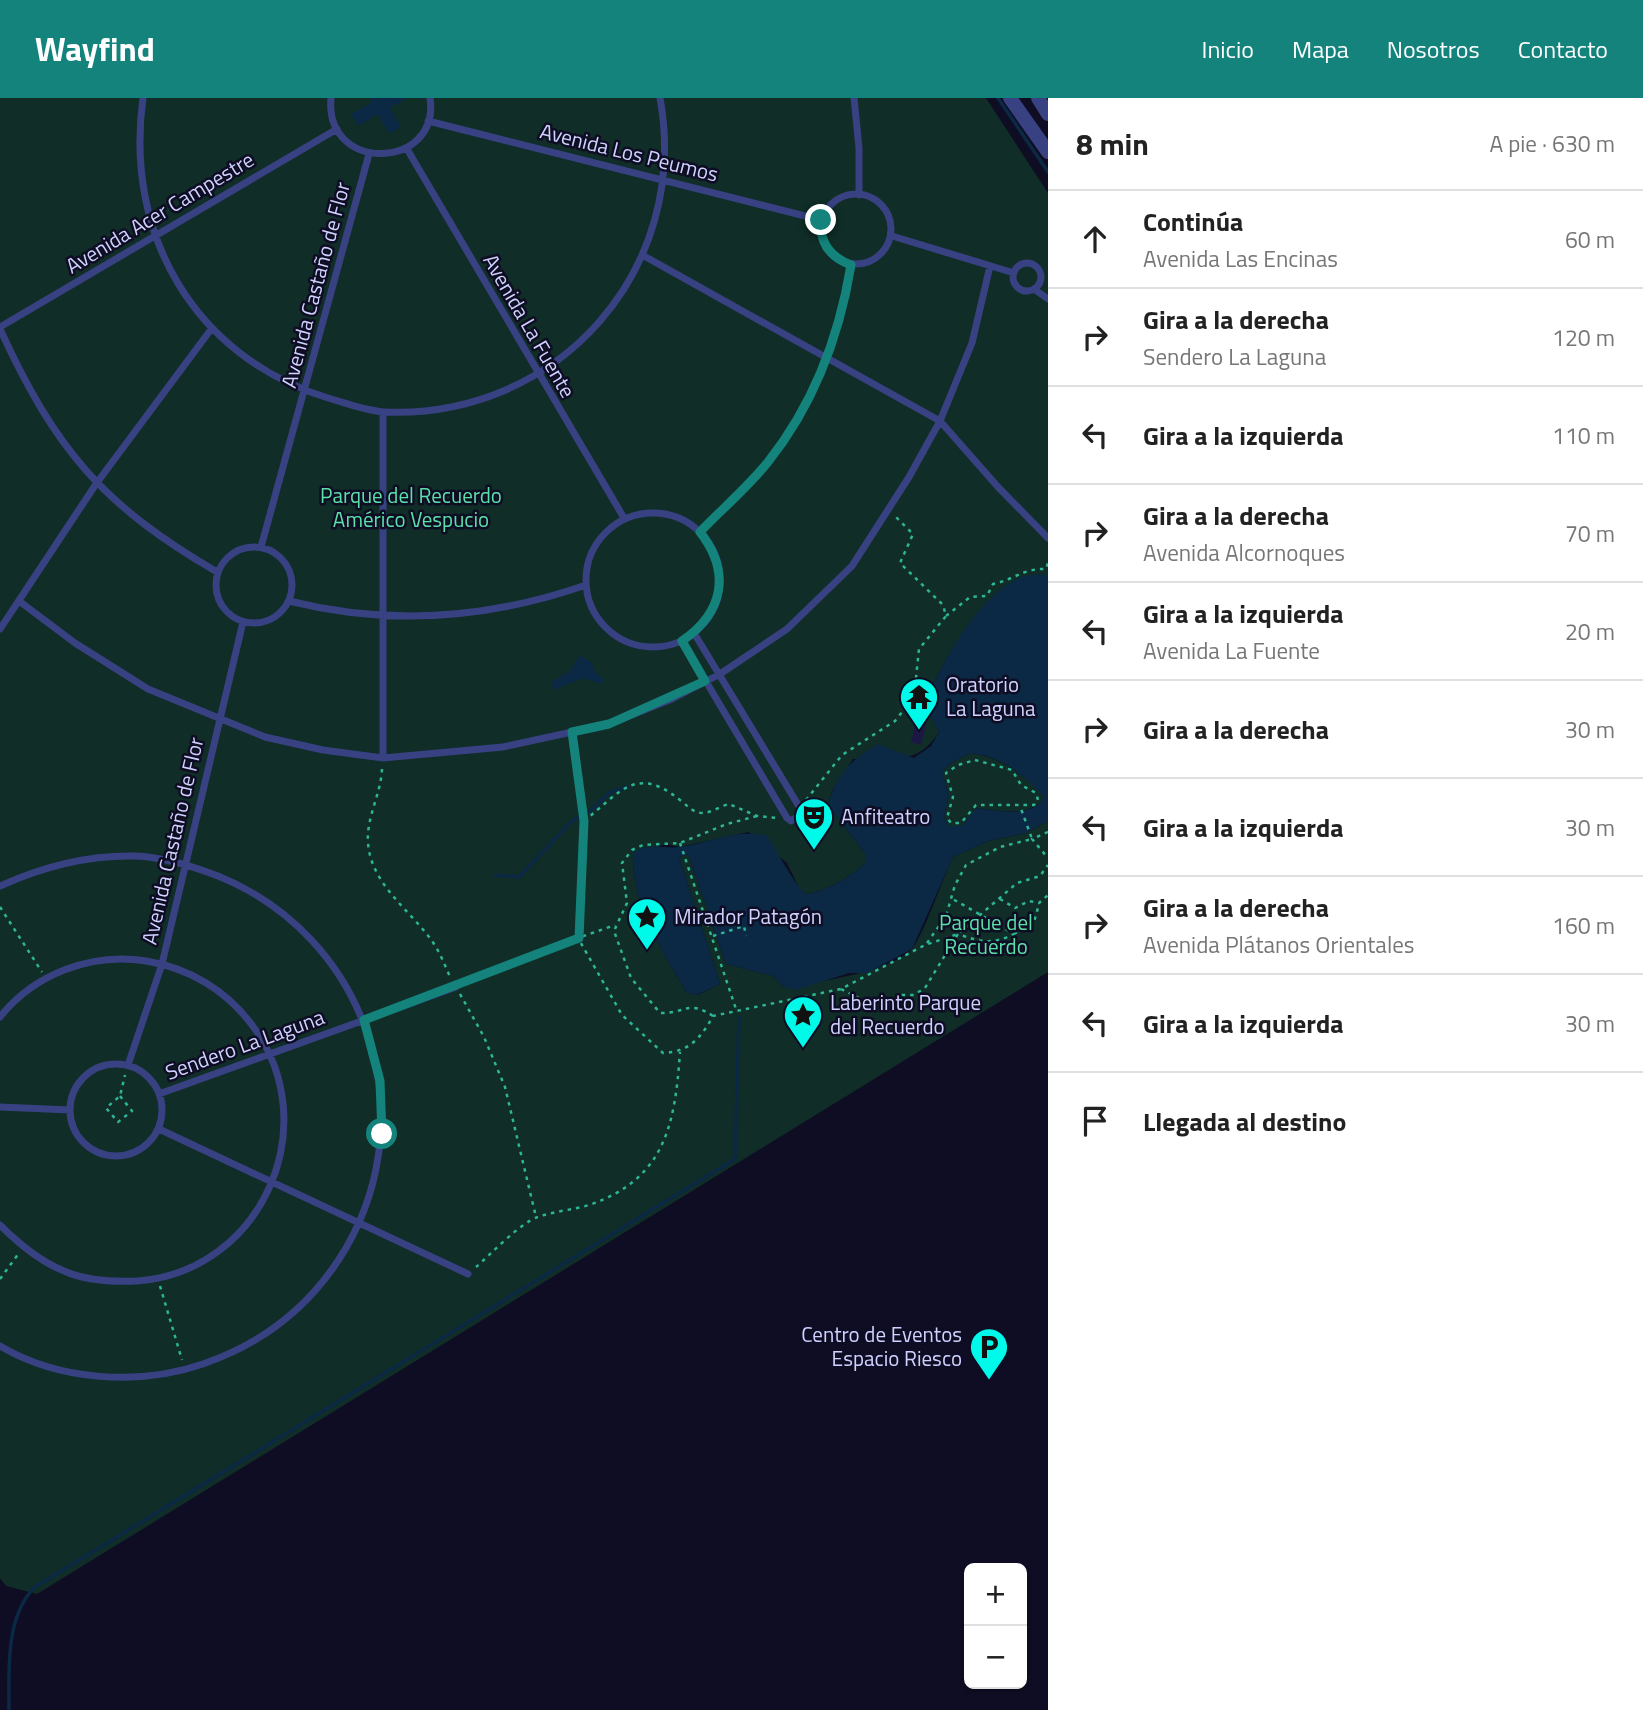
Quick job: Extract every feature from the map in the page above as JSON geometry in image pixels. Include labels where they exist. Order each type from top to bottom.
[{"type":"street","points":[[1010,98],[1048,152]]},
{"type":"street","points":[[1038,98],[1048,114]]},
{"type":"lane","points":[[143,98],[139,167],[154,237],[172,275],[212,328],[244,356],[306,391],[383,412],[439,409],[489,397],[537,375],[571,351],[602,321],[627,287],[644,256],[665,180],[666,128],[660,98]]},
{"type":"lane","points":[[331,98],[330,108],[337,129],[355,148],[369,154],[383,155],[407,149],[421,135],[428,121],[430,98]]},
{"type":"lane","points":[[855,98],[859,195]]},
{"type":"lane","name":"Avenida Los Peumos","points":[[428,121],[821,220]]},
{"type":"lane","name":"Avenida Acer Campestre","points":[[0,328],[337,129]]},
{"type":"lane","name":"Avenida La Fuente","points":[[407,149],[537,375],[624,519]]},
{"type":"lane","name":"Avenida Castaño de Flor","points":[[261,547],[369,154]]},
{"type":"lane","points":[[859,195],[877,201],[885,209],[890,219],[891,236],[885,251],[876,259],[851,265],[833,256],[825,247],[821,220],[836,200],[859,195]]},
{"type":"lane","points":[[891,236],[1014,273]]},
{"type":"lane","points":[[644,256],[940,421],[998,487],[1048,538]]},
{"type":"lane","points":[[1034,289],[1041,279],[1036,267],[1023,264],[1014,273],[1014,282],[1020,290],[1034,289],[1048,299]]},
{"type":"lane","points":[[700,532],[767,464],[815,390],[843,315],[851,265]]},
{"type":"lane","points":[[19,601],[75,643],[148,689],[265,737],[323,750],[383,758],[503,747],[609,724],[720,674],[788,629],[852,566],[940,421],[972,342],[990,266]]},
{"type":"lane","points":[[0,328],[28,390],[69,452],[96,484],[138,522],[217,572]]},
{"type":"lane","points":[[0,629],[96,484],[212,328]]},
{"type":"lane","points":[[383,412],[383,758]]},
{"type":"lane","points":[[643,513],[664,513],[683,519],[700,532],[712,548],[719,567],[720,587],[715,607],[694,633],[682,641],[644,646],[622,639],[603,625],[589,606],[587,565],[594,546],[607,530],[624,519],[643,513]]},
{"type":"lane","points":[[261,547],[279,556],[287,566],[291,577],[289,601],[272,619],[260,623],[243,622],[226,611],[219,600],[217,572],[236,551],[261,547]]},
{"type":"lane","points":[[289,601],[321,609],[382,617],[490,612],[537,602],[586,586]]},
{"type":"lane","name":"Avenida Castaño de Flor","points":[[128,1065],[162,964],[188,864],[219,718],[243,622]]},
{"type":"lane","points":[[682,641],[787,818],[791,821],[797,818],[801,814],[800,808],[694,633]]},
{"type":"lane","points":[[0,886],[36,869],[86,858],[137,856],[188,864],[247,888],[298,925],[339,973],[364,1020],[380,1081],[382,1134],[373,1185],[360,1223],[331,1273],[302,1306],[247,1345],[227,1356],[185,1370],[127,1378],[70,1372],[15,1355],[0,1346]]},
{"type":"lane","points":[[0,1017],[11,1003],[46,978],[73,966],[103,960],[133,959],[162,964],[192,974],[219,991],[243,1012],[271,1054],[283,1097],[285,1130],[273,1182],[241,1232],[203,1262],[158,1279],[111,1282],[65,1272],[23,1248],[0,1225]]},
{"type":"lane","name":"Sendero La Laguna","points":[[159,1094],[456,987]]},
{"type":"lane","points":[[114,1064],[128,1065],[147,1076],[159,1094],[162,1107],[159,1129],[148,1144],[135,1153],[120,1157],[105,1156],[91,1150],[79,1139],[72,1125],[71,1096],[87,1073],[114,1064]]},
{"type":"lane","points":[[0,1107],[70,1110]]},
{"type":"lane","points":[[159,1129],[468,1274]]},
{"type":"path","points":[[888,510],[913,534],[900,563],[943,605],[946,616]]},
{"type":"path","points":[[800,808],[842,755],[895,721],[914,697],[919,649],[946,616],[970,597],[987,596],[993,584],[1005,582],[1019,572],[1046,569],[1048,563]]},
{"type":"path","points":[[572,732],[584,820],[579,938],[622,1015],[640,1036],[663,1053],[680,1052],[704,1033],[713,1016],[736,1009],[799,1000],[841,989],[925,945],[958,934],[985,943],[1001,941],[1034,922],[1039,903],[1048,895]]},
{"type":"path","points":[[383,758],[381,788],[370,823],[368,841],[371,858],[386,888],[432,942],[484,1037],[505,1087],[536,1217]]},
{"type":"path","points":[[975,760],[1012,770],[1021,785],[1031,788],[1038,800],[1034,805],[1020,806],[976,805],[961,823],[951,823],[947,818],[953,797],[946,773],[958,765],[975,760]]},
{"type":"path","points":[[584,820],[612,794],[646,781],[658,784],[693,811],[705,814],[729,804],[757,816]]},
{"type":"path","points":[[1020,806],[1032,839],[1048,858]]},
{"type":"path","points":[[713,1016],[699,1007],[690,1006],[675,1014],[660,1013],[631,978],[614,931],[628,904],[622,863],[627,855],[643,845],[680,844],[727,824],[757,816],[787,818]]},
{"type":"path","points":[[925,945],[946,916],[966,865],[1000,846],[1032,839],[1048,832]]},
{"type":"path","points":[[680,844],[736,1009]]},
{"type":"path","points":[[841,989],[869,1003],[886,1006],[900,995],[914,995],[932,980],[958,934],[1017,883],[1040,876],[1048,866]]},
{"type":"path","points":[[951,898],[982,913],[1014,934]]},
{"type":"path","points":[[1000,899],[1016,908],[1028,901],[1039,903]]},
{"type":"path","points":[[0,907],[46,978]]},
{"type":"path","points":[[456,987],[615,925]]},
{"type":"path","points":[[711,937],[744,926],[746,936]]},
{"type":"path","points":[[468,1274],[536,1217],[592,1204],[626,1186],[653,1163],[666,1138],[676,1107],[680,1052]]},
{"type":"path","points":[[120,1096],[132,1111],[118,1122],[106,1108],[120,1096],[128,1065]]},
{"type":"path","points":[[0,1279],[23,1248]]},
{"type":"path","points":[[158,1279],[185,1370]]},
{"type":"green space","name":"Parque del Recuerdo Américo Vespucio","points":[[0,98],[986,98],[1048,193],[1048,575],[1005,587],[988,601],[966,628],[947,657],[924,703],[939,732],[930,743],[912,756],[853,759],[832,791],[828,805],[866,855],[866,863],[845,878],[830,887],[806,894],[799,888],[787,863],[749,832],[679,847],[667,844],[633,853],[637,891],[650,926],[687,993],[698,995],[720,984],[679,857],[688,854],[726,964],[773,976],[784,987],[851,975],[900,958],[916,944],[953,857],[988,841],[1026,833],[1048,821],[1048,972],[37,1594],[6,1586],[0,1578]]},
{"type":"green space","points":[[971,753],[1012,768],[1045,797],[1032,808],[1014,812],[976,808],[962,826],[948,826],[944,817],[949,796],[942,772],[952,762]]},
{"type":"water","points":[[370,98],[407,98],[390,108],[401,127],[389,134],[378,114],[358,126],[351,114],[372,102]]},
{"type":"water","points":[[1048,575],[1048,821],[1026,833],[988,841],[953,857],[912,949],[867,973],[849,973],[796,990],[784,987],[773,976],[726,964],[688,854],[679,857],[720,984],[697,995],[687,993],[658,944],[643,909],[637,891],[633,853],[644,848],[680,847],[733,835],[766,835],[806,894],[830,887],[853,873],[866,863],[866,855],[828,805],[840,776],[852,762],[878,744],[914,758],[931,746],[939,732],[924,703],[963,632],[975,615],[1004,587],[1024,576]],"holes":[[[971,753],[1012,768],[1044,797],[1032,808],[1014,812],[976,808],[962,826],[948,826],[944,817],[949,796],[942,772],[952,762]]]},
{"type":"water","points":[[580,655],[592,663],[594,671],[604,679],[602,684],[584,678],[553,690],[552,681],[569,672]]},
{"type":"building","name":"Oratorio La Laguna","points":[[917,718],[927,720],[921,745],[911,742]]},
{"type":"waterway","points":[[998,98],[1048,172]]},
{"type":"waterway","points":[[495,875],[519,877],[571,822],[592,810],[610,792],[627,787]]},
{"type":"waterway","points":[[9,1710],[9,1662],[14,1628],[25,1599],[35,1587],[735,1159],[739,1018]]},
{"type":"place","name":"Oratorio La Laguna","points":[[919,731]]},
{"type":"place","name":"Anfiteatro","points":[[814,851]]},
{"type":"place","name":"Mirador Patagón","points":[[647,951]]},
{"type":"place","name":"Laberinto Parque del Recuerdo","points":[[803,1049]]},
{"type":"place","name":"Centro de Eventos Espacio Riesco","points":[[989,1381]]},
{"type":"route","points":[[382,1134],[380,1081],[364,1020],[579,938],[584,821],[572,732],[609,724],[672,699],[705,681],[682,641],[704,624],[715,607],[720,587],[719,567],[712,548],[700,532],[767,464],[787,435],[815,390],[843,315],[851,265],[833,256],[825,247],[821,236],[821,220]]},
{"type":"park label","name":"Parque del Recuerdo","points":[[986,935]]}]
